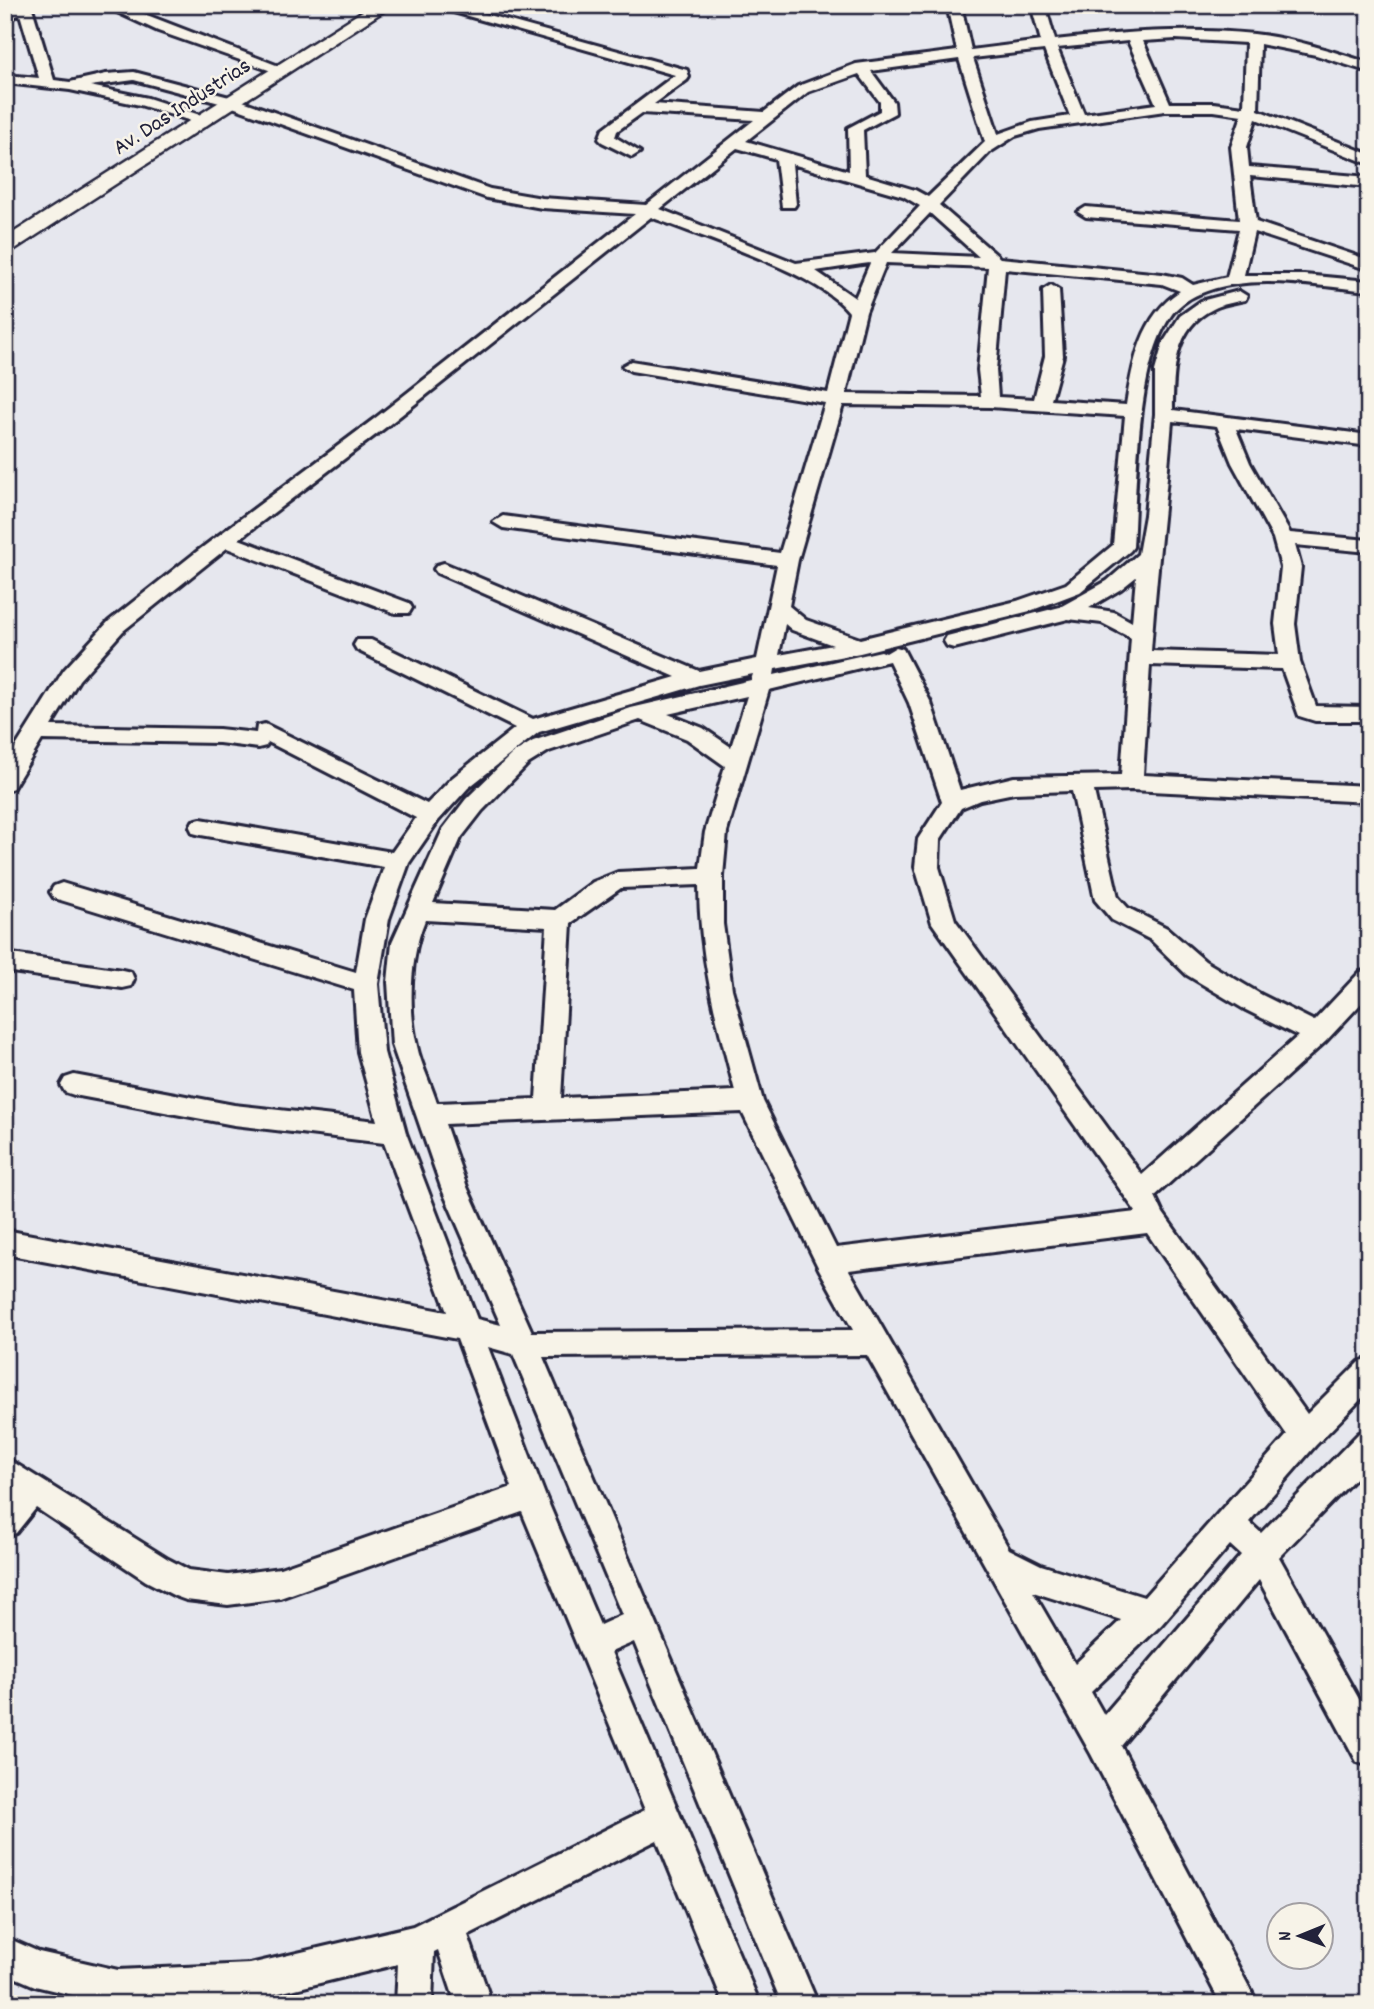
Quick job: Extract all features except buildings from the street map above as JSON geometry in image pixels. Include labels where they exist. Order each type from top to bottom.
[{"type":"main road","name":"Av. Das Industrias","points":[[5,247],[204,121],[374,7]]},
{"type":"street","points":[[108,5],[163,28],[282,70]]},
{"type":"street","points":[[436,5],[682,73],[682,78],[607,133],[612,144],[632,152]]},
{"type":"street","points":[[954,5],[965,55],[993,143]]},
{"type":"street","points":[[1038,5],[1049,45],[1079,119]]},
{"type":"street","points":[[5,17],[26,6],[36,53],[49,84]]},
{"type":"street","points":[[5,783],[11,763],[37,733],[71,675],[116,626],[380,423],[605,229],[648,209],[803,89],[861,67],[1134,35],[1199,33],[1252,38],[1315,50],[1369,68]]},
{"type":"street","points":[[1134,35],[1165,107]]},
{"type":"street","points":[[1236,280],[1235,271],[1248,225],[1239,147],[1251,112],[1252,38]]},
{"type":"street","points":[[857,177],[855,128],[888,113],[882,94],[861,67]]},
{"type":"street","points":[[70,86],[106,78],[134,76],[232,102],[486,193],[542,203],[648,209],[791,266],[838,292],[858,312]]},
{"type":"street","points":[[5,79],[70,86],[143,101],[204,121]]},
{"type":"street","points":[[1240,2004],[1102,1743],[829,1261],[750,1101],[720,989],[711,924],[711,876],[716,832],[763,675],[788,560],[858,312],[880,258],[993,143],[1010,133],[1037,125],[1165,107],[1214,107],[1251,112],[1369,159]]},
{"type":"street","points":[[639,108],[720,111],[768,117]]},
{"type":"street","points":[[736,143],[909,193],[930,205],[997,264]]},
{"type":"street","points":[[783,156],[788,204]]},
{"type":"street","points":[[1241,171],[1369,182]]},
{"type":"street","points":[[909,193],[943,192]]},
{"type":"street","points":[[578,206],[605,229]]},
{"type":"street","points":[[1086,212],[1248,225],[1369,265]]},
{"type":"street","points":[[791,266],[831,266],[880,258],[997,264],[1162,279],[1176,282],[1192,291]]},
{"type":"street","points":[[990,402],[988,370],[997,264]]},
{"type":"street","points":[[800,2004],[524,1345],[454,1187],[404,1045],[400,982],[404,942],[451,835],[474,805],[520,759],[541,746],[639,713],[860,646],[1023,606],[1073,588],[1100,568],[1123,547],[1133,411],[1149,340],[1164,312],[1192,291],[1236,280],[1286,280],[1369,286]]},
{"type":"street","points":[[1041,405],[1054,356],[1051,290]]},
{"type":"street","points":[[1131,782],[1147,556],[1155,515],[1164,414],[1164,371],[1172,343],[1186,320],[1207,305],[1246,294],[1287,290],[1369,296]]},
{"type":"street","points":[[631,366],[835,399],[990,402],[1133,411]]},
{"type":"street","points":[[1164,414],[1369,440]]},
{"type":"street","points":[[1224,421],[1241,463],[1283,538],[1291,562],[1285,624],[1290,662],[1307,711],[1315,714],[1369,714]]},
{"type":"street","points":[[503,522],[788,560]]},
{"type":"street","points":[[1283,538],[1369,546]]},
{"type":"street","points":[[225,540],[402,608]]},
{"type":"street","points":[[742,2004],[530,1495],[393,1133],[372,1052],[366,984],[377,919],[398,861],[430,815],[460,783],[531,727],[698,678],[763,675],[895,654],[1037,622],[1067,612],[1114,585],[1147,556]]},
{"type":"street","points":[[444,569],[698,678]]},
{"type":"street","points":[[778,608],[799,625],[817,634],[860,646]]},
{"type":"street","points":[[1067,612],[1108,617],[1142,635]]},
{"type":"street","points":[[364,645],[531,727]]},
{"type":"street","points":[[895,654],[920,703],[953,802]]},
{"type":"street","points":[[1140,658],[1290,662]]},
{"type":"street","points":[[639,713],[674,721],[698,734],[737,764]]},
{"type":"street","points":[[37,733],[261,736],[430,815]]},
{"type":"street","points":[[1304,1436],[1154,1221],[1140,1193],[944,923],[927,867],[929,839],[953,802],[975,793],[1014,785],[1131,782],[1369,794]]},
{"type":"street","points":[[1081,784],[1107,900],[1120,914],[1159,934],[1196,968],[1253,1002],[1317,1034]]},
{"type":"street","points":[[201,827],[398,861]]},
{"type":"street","points":[[416,911],[559,919],[607,884],[618,880],[711,876]]},
{"type":"street","points":[[62,892],[366,984]]},
{"type":"street","points":[[548,1110],[559,919]]},
{"type":"street","points":[[5,961],[122,979]]},
{"type":"street","points":[[1140,1193],[1317,1034],[1369,979]]},
{"type":"street","points":[[74,1086],[234,1115],[393,1133]]},
{"type":"street","points":[[427,1114],[750,1101]]},
{"type":"street","points":[[829,1261],[1154,1221]]},
{"type":"street","points":[[5,1242],[467,1328],[524,1345],[875,1342]]},
{"type":"street","points":[[1070,1690],[1150,1614],[1304,1436],[1369,1371]]},
{"type":"street","points":[[1102,1743],[1261,1554],[1364,1455]]},
{"type":"street","points":[[5,1471],[157,1570],[186,1585],[228,1590],[280,1583],[530,1495]]},
{"type":"street","points":[[5,1523],[33,1490]]},
{"type":"street","points":[[1229,1523],[1261,1554],[1369,1750]]},
{"type":"street","points":[[997,1559],[1036,1578],[1150,1614]]},
{"type":"street","points":[[592,1645],[641,1622]]},
{"type":"street","points":[[5,1954],[35,1969],[116,1996],[250,1982],[432,1935],[663,1819]]},
{"type":"street","points":[[414,2004],[432,1935]]},
{"type":"street","points":[[432,1935],[474,2004]]}]
